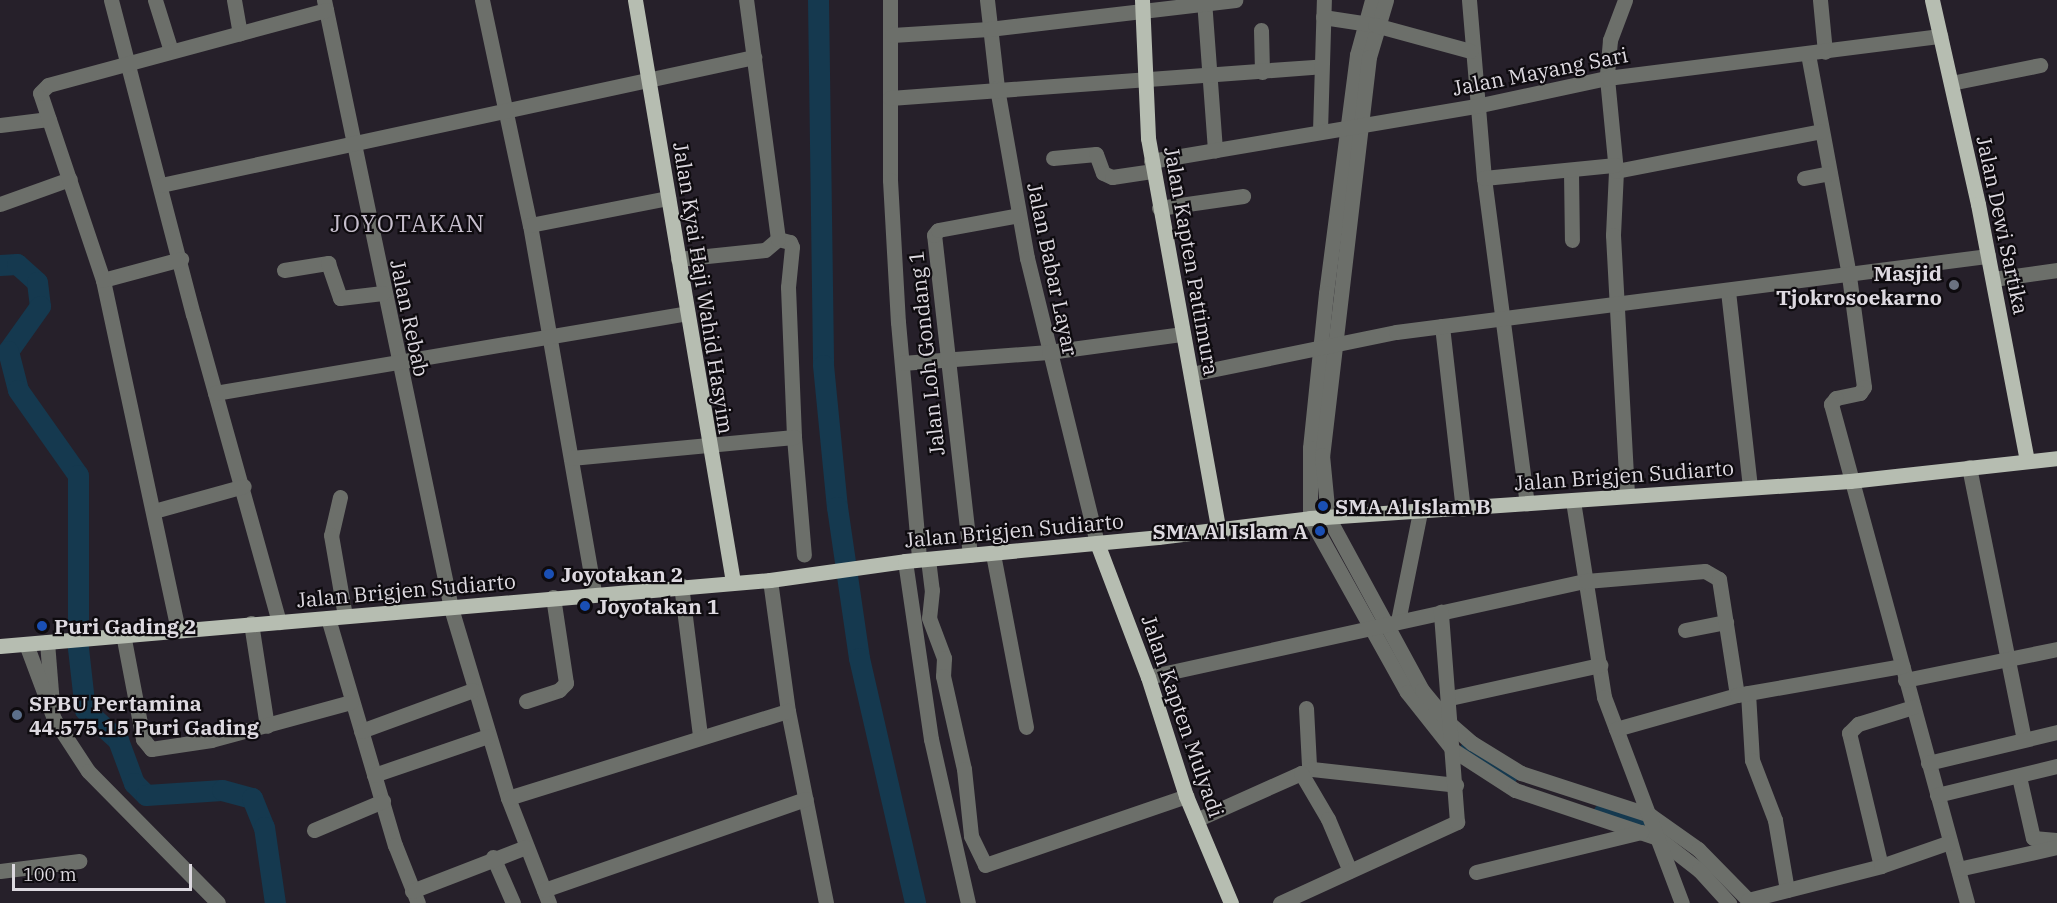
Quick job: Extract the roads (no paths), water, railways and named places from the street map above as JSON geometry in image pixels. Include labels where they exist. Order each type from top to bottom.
[{"type":"main road","name":"Jalan Kyai Haji Wahid Hasyim","points":[[635,0],[733,582]]},
{"type":"main road","name":"Jalan Dewi Sartika","points":[[1932,0],[1993,279],[2027,460]]},
{"type":"main road","name":"Jalan Kapten Pattimura","points":[[1142,4],[1144,81],[1152,166],[1218,528]]},
{"type":"main road","name":"Jalan Brigjen Sudiarto","points":[[0,646],[251,623],[451,609],[681,585],[770,580],[918,560],[1097,543],[1319,517],[1420,512],[1850,481],[2057,458]]},
{"type":"main road","name":"Jalan Kapten Mulyadi","points":[[1097,543],[1148,677],[1186,796],[1231,903]]},
{"type":"street","points":[[111,0],[181,259],[214,393],[244,486],[279,622]]},
{"type":"street","points":[[155,0],[171,51]]},
{"type":"street","points":[[234,0],[240,33]]},
{"type":"street","points":[[482,0],[508,113],[530,225],[594,593]]},
{"type":"street","points":[[746,0],[778,239]]},
{"type":"street","points":[[890,0],[892,35],[890,180],[931,739],[968,903]]},
{"type":"street","name":"Jalan Babar Layar","points":[[987,0],[997,88],[1019,215],[1049,352],[1097,543]]},
{"type":"street","points":[[892,35],[989,29],[1142,4],[1235,0]]},
{"type":"street","points":[[1320,131],[1324,0]]},
{"type":"street","points":[[1372,0],[1369,57],[1355,126],[1329,346],[1319,517],[1451,736],[1472,743],[1521,773],[1648,822],[1698,849],[1749,902],[1881,866],[1950,842]]},
{"type":"street","points":[[1371,25],[1386,0]]},
{"type":"street","points":[[1468,0],[1484,178],[1527,503]]},
{"type":"street","points":[[1625,0],[1610,40],[1607,78],[1616,168],[1613,235],[1627,496]]},
{"type":"street","points":[[1821,0],[1825,52]]},
{"type":"street","points":[[1204,2],[1215,151]]},
{"type":"street","points":[[178,630],[103,280],[49,119],[42,88],[240,33],[325,5]]},
{"type":"street","name":"Jalan Rebab","points":[[325,5],[383,293],[451,609],[473,690],[508,798],[547,896]]},
{"type":"street","points":[[1323,17],[1371,25],[1471,51]]},
{"type":"street","points":[[1261,30],[1262,72]]},
{"type":"street","name":"Jalan Mayang Sari","points":[[1053,158],[1096,154],[1103,173],[1112,177],[1215,151],[1320,131],[1476,106],[1607,78],[1940,36]]},
{"type":"street","points":[[1808,54],[1849,276],[1864,387],[1860,393],[1836,398],[1830,404],[1967,903]]},
{"type":"street","points":[[161,185],[354,142],[508,113],[648,78],[754,57]]},
{"type":"street","points":[[1951,83],[2040,65]]},
{"type":"street","points":[[890,98],[997,88],[1144,81],[1321,66]]},
{"type":"street","points":[[0,125],[49,119]]},
{"type":"street","points":[[1484,178],[1616,168],[1821,131]]},
{"type":"street","points":[[1571,172],[1572,240]]},
{"type":"street","points":[[1804,178],[1830,174]]},
{"type":"street","points":[[0,204],[70,179]]},
{"type":"street","points":[[1159,208],[1243,196]]},
{"type":"street","points":[[530,225],[668,198]]},
{"type":"street","name":"Jalan Loh Gondang 1","points":[[970,555],[938,296],[935,232],[1019,215]]},
{"type":"street","points":[[678,260],[765,250],[778,239]]},
{"type":"street","points":[[778,239],[790,242],[792,247],[788,287],[794,437],[804,555]]},
{"type":"street","points":[[1191,374],[1442,326],[1849,276],[1988,256]]},
{"type":"street","points":[[103,280],[181,259]]},
{"type":"street","points":[[284,270],[328,263],[340,298],[383,293]]},
{"type":"street","points":[[1993,279],[2057,270]]},
{"type":"street","points":[[1728,291],[1750,487]]},
{"type":"street","points":[[214,393],[687,313]]},
{"type":"street","points":[[1442,326],[1463,509]]},
{"type":"street","points":[[902,363],[947,357],[1049,352],[1183,334]]},
{"type":"street","points":[[571,458],[794,437]]},
{"type":"street","points":[[1969,467],[2024,739]]},
{"type":"street","points":[[154,511],[244,486]]},
{"type":"street","points":[[340,497],[331,535],[345,616]]},
{"type":"street","points":[[1573,501],[1604,697],[1648,822],[1657,837],[1682,903]]},
{"type":"street","points":[[1420,512],[1382,625],[1421,713],[1515,790],[1648,822]]},
{"type":"street","points":[[993,554],[1026,728]]},
{"type":"street","points":[[918,560],[932,590],[929,618],[944,658],[943,676],[964,769],[971,836],[986,865],[1186,796]]},
{"type":"street","points":[[1148,677],[1586,581],[1713,573],[1719,579],[1742,694],[1752,760],[1775,820],[1787,890]]},
{"type":"street","points":[[770,580],[788,711],[826,903]]},
{"type":"street","points":[[681,585],[700,736]]},
{"type":"street","points":[[525,701],[559,690],[566,682],[553,597]]},
{"type":"street","points":[[1280,903],[1457,822],[1450,698],[1441,612]]},
{"type":"street","points":[[328,618],[351,702],[415,897],[493,857],[526,847]]},
{"type":"street","points":[[1685,630],[1726,622]]},
{"type":"street","points":[[251,623],[267,726]]},
{"type":"street","points":[[123,634],[141,730],[151,749],[267,726],[351,702]]},
{"type":"street","points":[[54,719],[55,641]]},
{"type":"street","points":[[26,644],[54,719],[88,771],[119,807],[218,903]]},
{"type":"street","points":[[1616,729],[1742,694],[1903,673],[2057,649]]},
{"type":"street","points":[[1450,698],[1600,665]]},
{"type":"street","points":[[361,731],[473,690]]},
{"type":"street","points":[[1881,866],[1849,733],[1858,724],[1913,707]]},
{"type":"street","points":[[1306,708],[1312,770],[1456,785]]},
{"type":"street","points":[[508,798],[700,736],[788,711]]},
{"type":"street","points":[[1928,763],[2057,732]]},
{"type":"street","points":[[374,775],[488,736]]},
{"type":"street","points":[[1937,795],[2057,766]]},
{"type":"street","points":[[1196,820],[1301,773],[1328,819],[1350,871]]},
{"type":"street","points":[[2020,781],[2033,838],[2057,840]]},
{"type":"street","points":[[547,896],[807,799]]},
{"type":"street","points":[[314,830],[383,801]]},
{"type":"street","points":[[1476,872],[1648,822]]},
{"type":"street","points":[[1657,837],[1699,870],[1729,903]]},
{"type":"street","points":[[1958,869],[2057,847]]},
{"type":"street","points":[[493,857],[513,903]]},
{"type":"street","points":[[0,871],[79,861]]},
{"type":"waterway","points":[[818,0],[823,365],[837,507],[859,658],[915,903]]},
{"type":"waterway","points":[[0,265],[17,264],[37,282],[40,306],[8,351],[18,390],[78,475],[78,648],[85,710],[118,740],[134,783],[146,795],[222,790],[252,798],[264,827],[275,903]]},
{"type":"waterway","points":[[1467,747],[1511,779]]},
{"type":"waterway","points":[[1600,811],[1658,829]]},
{"type":"place","name":"Masjid Tjokrosoekarno","points":[[1954,285]]},
{"type":"place","name":"SMA Al Islam B","points":[[1323,506]]},
{"type":"place","name":"SMA Al Islam A","points":[[1320,531]]},
{"type":"place","name":"Joyotakan 2","points":[[549,574]]},
{"type":"place","name":"Joyotakan 1","points":[[585,606]]},
{"type":"place","name":"Puri Gading 2","points":[[42,626]]},
{"type":"place","name":"SPBU Pertamina 44.575.15 Puri Gading","points":[[17,715]]},
{"type":"district","name":"JOYOTAKAN","points":[[408,224]]}]
